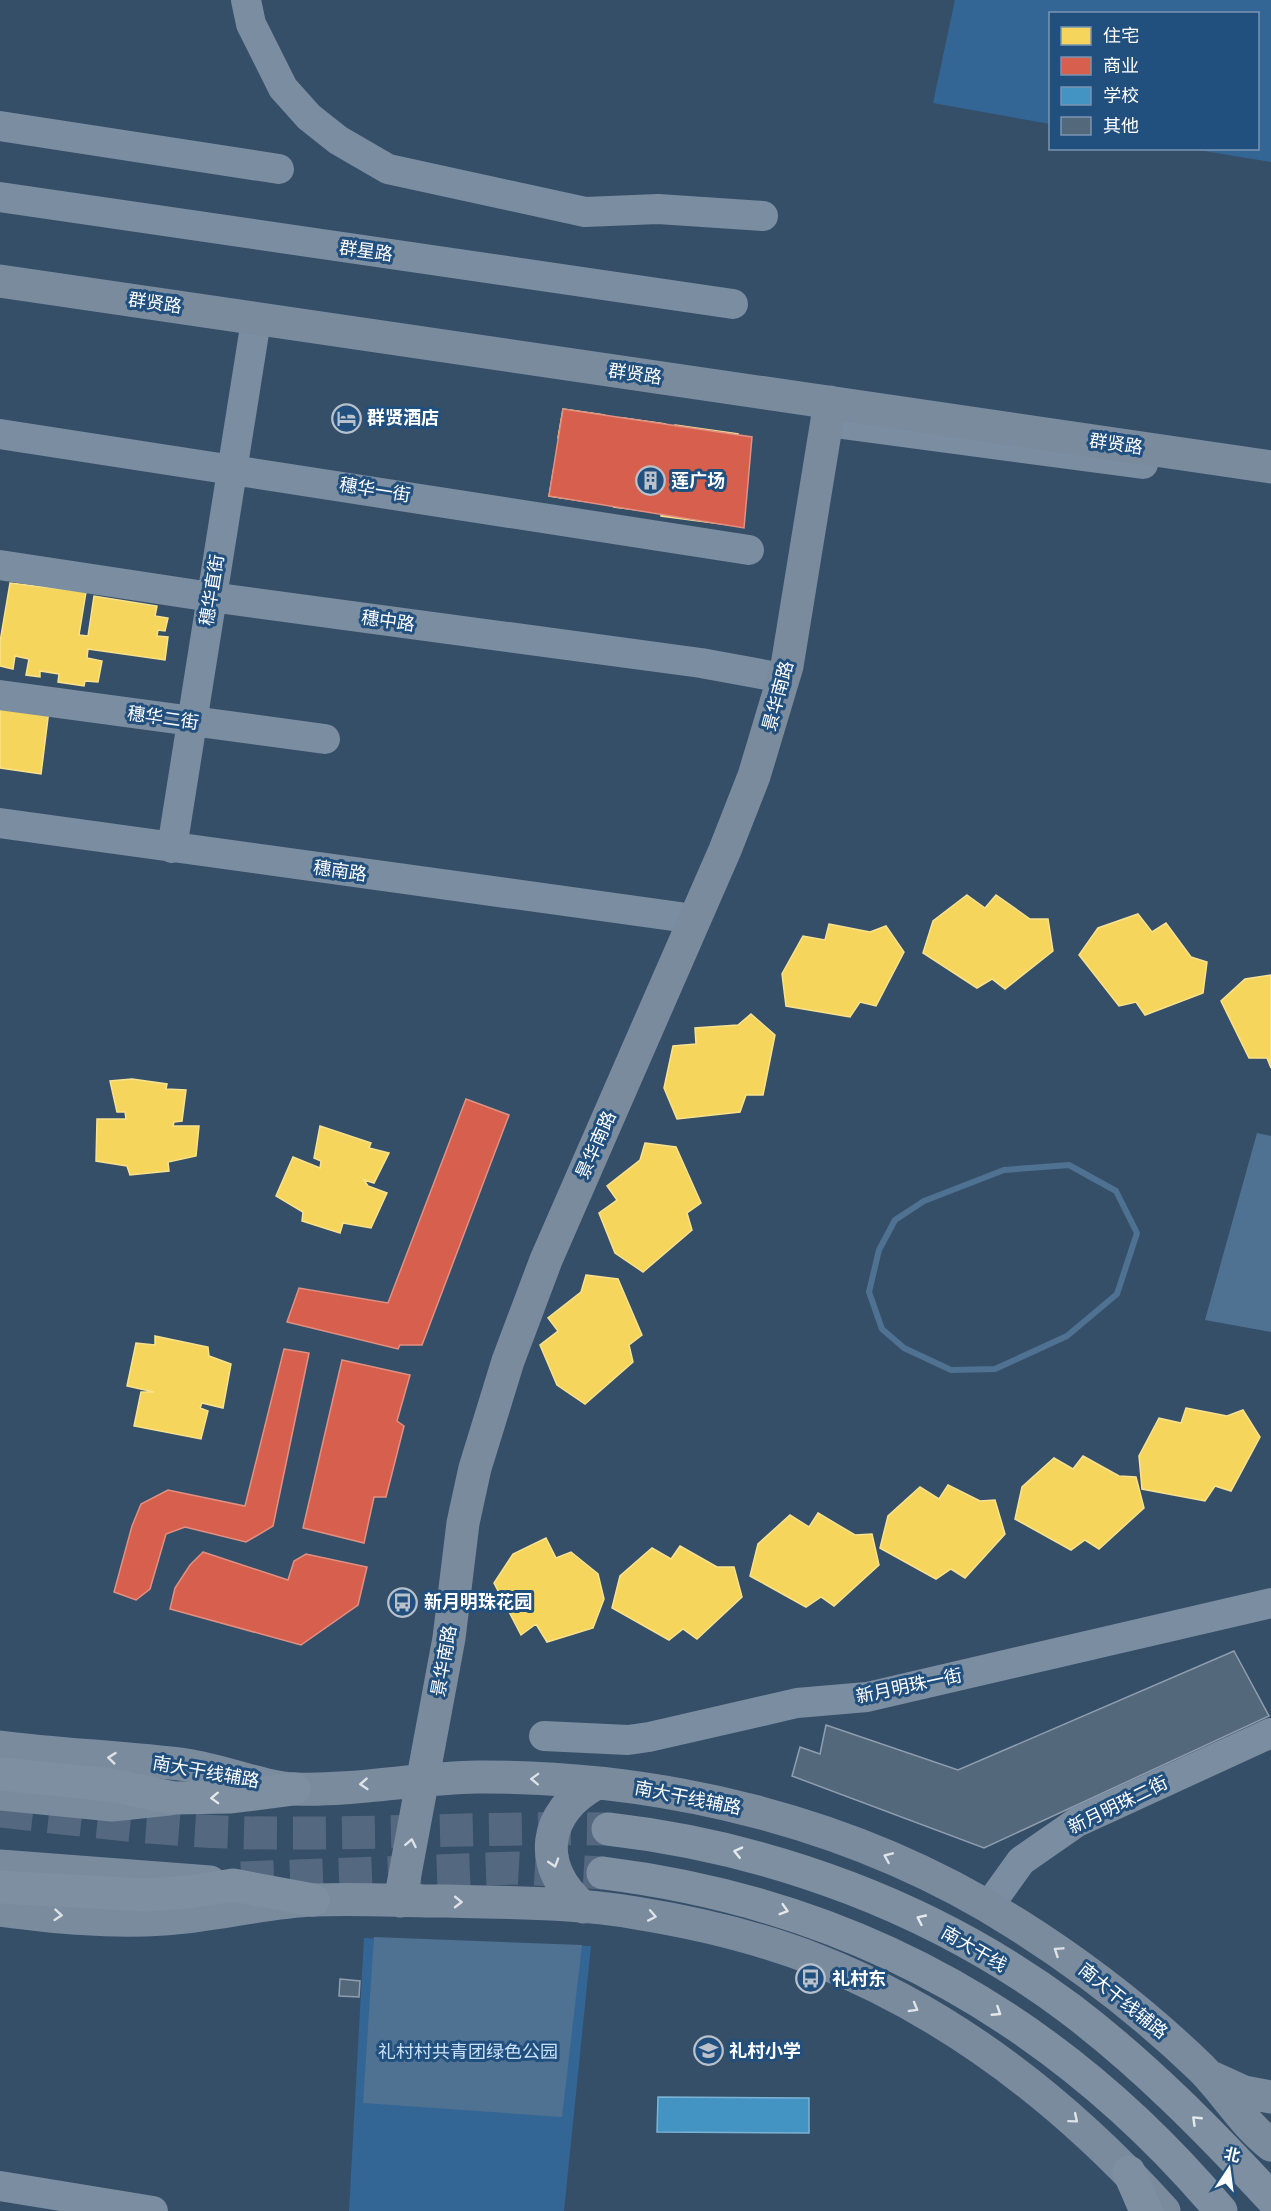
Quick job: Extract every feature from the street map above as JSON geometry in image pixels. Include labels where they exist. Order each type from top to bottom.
[{"type":"highway","points":[[0,1774],[111,1785],[174,1798],[231,1797],[294,1789]]},
{"type":"highway","name":"南大干线","points":[[608,1829],[679,1839],[800,1869],[886,1903],[980,1951],[1068,2007],[1111,2042],[1170,2095],[1271,2198]]},
{"type":"highway","points":[[603,1873],[665,1881],[763,1904],[860,1938],[929,1971],[1013,2022],[1084,2075],[1154,2140],[1221,2211]]},
{"type":"highway","points":[[0,1887],[146,1895],[232,1886],[313,1900]]},
{"type":"highway","points":[[1129,2172],[1146,2211]]},
{"type":"main road","name":"群贤路","points":[[0,280],[829,412],[1271,487]]},
{"type":"main road","name":"群贤路","points":[[0,300],[829,412]]},
{"type":"main road","name":"群贤路","points":[[0,300],[829,412],[1271,467]]},
{"type":"main road","name":"景华南路","points":[[400,1901],[453,1614],[463,1523],[484,1439],[508,1361],[546,1260],[725,850],[754,776],[787,666],[829,412]]},
{"type":"main road","name":"南大干线辅路","points":[[0,1747],[187,1766],[294,1789],[481,1777],[597,1783],[698,1798],[783,1819],[829,1834],[907,1866],[988,1907],[1108,1987],[1145,2016],[1208,2075],[1237,2113],[1271,2145]]},
{"type":"main road","points":[[583,1906],[571,1896],[562,1883],[551,1854],[551,1838],[563,1810],[572,1799],[597,1783]]},
{"type":"main road","points":[[0,1794],[112,1804],[174,1798]]},
{"type":"main road","points":[[0,1866],[175,1877],[232,1886]]},
{"type":"main road","points":[[0,1910],[144,1921],[313,1900],[583,1906],[634,1913],[730,1933],[816,1959],[876,1987],[1004,2063],[1090,2133],[1164,2211]]},
{"type":"main road","points":[[1208,2075],[1244,2092],[1271,2097]]},
{"type":"street","points":[[246,0],[251,24],[283,88],[309,117],[338,140],[388,169],[585,212],[658,209],[763,216]]},
{"type":"street","points":[[0,126],[279,169]]},
{"type":"street","name":"群星路","points":[[0,197],[733,304]]},
{"type":"street","name":"穗华直街","points":[[172,848],[254,333]]},
{"type":"street","name":"群贤路","points":[[829,412],[1271,482]]},
{"type":"street","name":"穗华一街","points":[[0,434],[750,549]]},
{"type":"street","name":"穗中路","points":[[0,565],[211,597],[701,663],[777,677]]},
{"type":"street","name":"穗华二街","points":[[0,695],[191,723],[325,739]]},
{"type":"street","name":"穗南路","points":[[0,823],[680,917]]},
{"type":"street","name":"新月明珠一街","points":[[544,1736],[628,1740],[649,1737],[797,1703],[867,1697],[1271,1603]]},
{"type":"street","name":"新月明珠二街","points":[[988,1907],[1021,1861],[1077,1822],[1271,1733]]},
{"type":"street","points":[[0,2186],[153,2211]]},
{"type":"green space","points":[[955,0],[1271,0],[1271,162],[1198,150],[1259,150],[1259,12],[1049,12],[1049,124],[933,103]]},
{"type":"green space","name":"礼村村共青团绿色公园","points":[[364,1938],[591,1946],[564,2211],[349,2211]]},
{"type":"shaded area","points":[[1257,1133],[1271,1136],[1271,1332],[1205,1320]]},
{"type":"shaded area","points":[[374,1937],[582,1945],[562,2117],[363,2103]]},
{"type":"building: 住宅","points":[[563,409],[604,415],[604,419],[623,422],[624,418],[665,424],[661,454],[623,448],[624,444],[597,440],[596,444],[558,438]]},
{"type":"building: 住宅","points":[[675,425],[738,434],[733,465],[671,455]]},
{"type":"building: 住宅","points":[[554,467],[595,473],[595,477],[614,480],[615,476],[657,482],[652,512],[614,507],[615,502],[588,498],[588,502],[549,496]]},
{"type":"building: 住宅","points":[[665,483],[697,487],[697,492],[707,494],[708,489],[734,493],[729,525],[661,516]]},
{"type":"building: 住宅","points":[[10,583],[86,592],[79,635],[88,636],[94,596],[157,606],[155,616],[168,618],[165,631],[158,630],[157,636],[168,637],[165,660],[88,649],[87,658],[102,661],[98,682],[85,681],[84,686],[58,682],[59,674],[40,671],[40,677],[26,675],[29,659],[15,656],[13,669],[0,666],[0,642]]},
{"type":"building: 住宅","points":[[0,703],[49,710],[41,774],[0,768]]},
{"type":"building: 住宅","points":[[967,895],[985,908],[996,895],[1030,919],[1048,919],[1053,951],[1005,989],[992,979],[977,988],[923,953],[933,921]]},
{"type":"building: 住宅","points":[[1138,914],[1152,932],[1166,923],[1191,957],[1207,962],[1203,993],[1145,1015],[1136,1002],[1119,1006],[1079,955],[1098,928]]},
{"type":"building: 住宅","points":[[829,924],[870,932],[886,926],[904,952],[876,1006],[860,1002],[850,1017],[786,1006],[782,974],[803,936],[825,940]]},
{"type":"building: 住宅","points":[[1271,975],[1271,1068],[1267,1058],[1249,1058],[1221,1001],[1245,979]]},
{"type":"building: 住宅","points":[[751,1014],[775,1035],[763,1095],[746,1095],[740,1112],[677,1119],[664,1088],[673,1046],[696,1044],[695,1028],[738,1025]]},
{"type":"building: 住宅","points":[[132,1079],[167,1084],[166,1089],[186,1090],[182,1121],[174,1122],[173,1126],[199,1126],[196,1156],[168,1162],[169,1171],[130,1175],[127,1166],[96,1161],[97,1119],[126,1119],[125,1112],[117,1112],[110,1081]]},
{"type":"building: 住宅","points":[[320,1126],[371,1143],[369,1148],[389,1153],[374,1183],[364,1180],[368,1186],[387,1193],[371,1228],[343,1223],[340,1233],[302,1221],[303,1212],[276,1196],[293,1157],[320,1168],[321,1161],[314,1158]]},
{"type":"building: 住宅","points":[[645,1143],[676,1147],[701,1203],[687,1213],[692,1230],[643,1272],[615,1253],[599,1213],[617,1200],[607,1186],[640,1160]]},
{"type":"building: 住宅","points":[[586,1275],[618,1279],[642,1335],[629,1345],[633,1362],[585,1404],[557,1385],[540,1345],[558,1331],[548,1318],[581,1292]]},
{"type":"building: 住宅","points":[[155,1336],[208,1347],[209,1356],[231,1364],[223,1408],[202,1403],[200,1408],[208,1411],[201,1439],[134,1426],[141,1392],[154,1392],[127,1386],[136,1343],[155,1345]]},
{"type":"building: 住宅","points":[[1186,1408],[1227,1416],[1243,1410],[1260,1437],[1231,1491],[1215,1486],[1205,1501],[1142,1489],[1139,1456],[1159,1418],[1181,1423]]},
{"type":"building: 住宅","points":[[1083,1456],[1119,1476],[1136,1477],[1144,1508],[1099,1549],[1085,1540],[1071,1550],[1015,1519],[1022,1487],[1054,1458],[1073,1469]]},
{"type":"building: 住宅","points":[[948,1485],[980,1501],[995,1500],[1005,1534],[965,1578],[951,1569],[936,1579],[880,1548],[888,1516],[920,1487],[939,1499]]},
{"type":"building: 住宅","points":[[818,1513],[855,1535],[872,1534],[879,1565],[834,1606],[821,1597],[806,1607],[750,1576],[758,1544],[790,1515],[809,1527]]},
{"type":"building: 住宅","points":[[546,1538],[556,1558],[571,1552],[598,1574],[604,1599],[593,1628],[547,1642],[536,1624],[521,1635],[494,1583],[513,1554]]},
{"type":"building: 住宅","points":[[680,1546],[717,1567],[734,1567],[742,1597],[697,1639],[683,1629],[669,1640],[612,1608],[620,1576],[652,1548],[671,1559]]},
{"type":"building: 商业","name":"莲广场","points":[[563,409],[752,437],[744,528],[549,496]]},
{"type":"building: 商业","points":[[466,1099],[509,1115],[422,1345],[400,1345],[398,1349],[287,1322],[299,1288],[388,1303]]},
{"type":"building: 商业","points":[[284,1349],[309,1353],[273,1526],[246,1542],[185,1527],[166,1534],[150,1589],[136,1600],[114,1592],[132,1526],[141,1504],[168,1490],[245,1506]]},
{"type":"building: 商业","points":[[342,1360],[410,1375],[397,1421],[404,1426],[386,1497],[374,1497],[364,1543],[303,1528]]},
{"type":"building: 商业","points":[[203,1552],[288,1580],[294,1561],[306,1554],[367,1567],[358,1605],[301,1645],[170,1609],[175,1588],[190,1565]]},
{"type":"building: 学校","points":[[658,2097],[809,2098],[809,2133],[657,2132]]},
{"type":"building: 其他","points":[[1234,1651],[1269,1716],[984,1848],[792,1776],[800,1747],[820,1754],[826,1725],[958,1770]]},
{"type":"building: 其他","points":[[340,1979],[360,1981],[359,1997],[339,1996]]},
{"type":"waterway","points":[[1069,1165],[1116,1191],[1137,1233],[1117,1294],[1067,1336],[995,1369],[951,1370],[904,1348],[882,1329],[869,1292],[879,1250],[895,1220],[924,1201],[1004,1170],[1069,1165]]},
{"type":"tunnel","points":[[0,1811],[204,1831],[314,1833],[608,1829]]},
{"type":"tunnel","points":[[241,1878],[516,1868],[603,1873]]},
{"type":"place","name":"群贤酒店","points":[[346,418]]},
{"type":"place","name":"莲广场","points":[[650,481]]},
{"type":"place","name":"新月明珠花园","points":[[403,1602]]},
{"type":"place","name":"礼村东","points":[[811,1979]]},
{"type":"place","name":"礼村小学","points":[[708,2051]]}]
